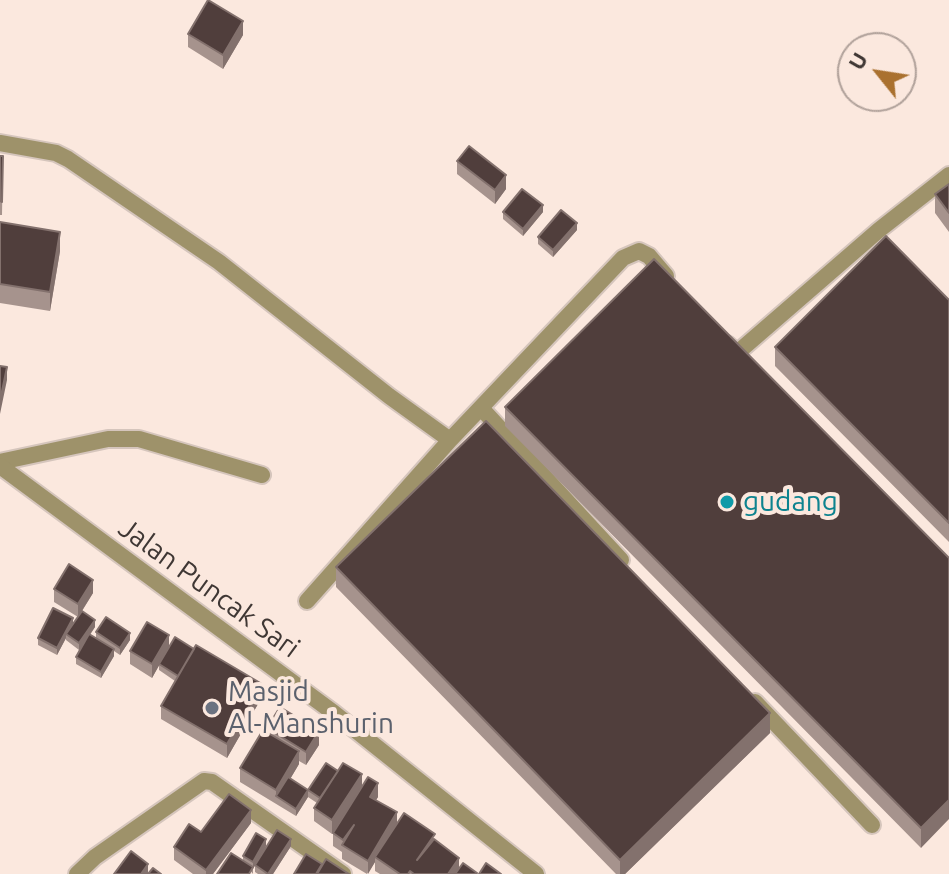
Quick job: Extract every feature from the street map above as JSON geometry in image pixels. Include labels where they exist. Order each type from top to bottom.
[{"type":"street","points":[[0,143],[56,153],[68,159],[219,262],[450,440]]},
{"type":"street","points":[[711,329],[742,358],[949,175]]},
{"type":"street","points":[[307,601],[450,440],[609,270],[632,252],[639,251],[649,256],[677,290]]},
{"type":"street","points":[[481,408],[633,573]]},
{"type":"street","points":[[0,464],[108,439],[139,439],[262,475]]},
{"type":"street","name":"Jalan Puncak Sari","points":[[0,464],[334,713],[536,874]]},
{"type":"street","points":[[742,688],[872,825]]},
{"type":"street","points":[[77,874],[95,857],[204,781],[212,782],[343,874]]},
{"type":"building","points":[[208,0],[243,21],[223,55],[188,34]]},
{"type":"building","points":[[469,146],[506,175],[495,190],[457,161]]},
{"type":"building","points":[[0,156],[3,156],[2,202],[0,201]]},
{"type":"building","points":[[949,184],[949,213],[935,194]]},
{"type":"building","points":[[522,189],[543,205],[523,229],[503,212]]},
{"type":"building","points":[[561,210],[577,223],[553,250],[538,237]]},
{"type":"building","points":[[0,222],[60,232],[50,292],[0,284]]},
{"type":"building","name":"gudang","points":[[886,236],[949,300],[949,523],[775,347]]},
{"type":"building","name":"gudang","points":[[654,259],[949,558],[949,800],[921,828],[505,407]]},
{"type":"building","points":[[0,366],[7,367],[0,401]]},
{"type":"building","points":[[486,421],[770,713],[620,860],[336,567]]},
{"type":"building","points":[[69,564],[93,580],[78,604],[54,589]]},
{"type":"building","points":[[53,608],[73,618],[57,648],[38,638]]},
{"type":"building","points":[[82,611],[95,620],[79,643],[66,634]]},
{"type":"building","points":[[106,617],[130,633],[120,648],[96,632]]},
{"type":"building","points":[[147,622],[169,635],[152,664],[130,651]]},
{"type":"building","points":[[89,634],[114,649],[101,672],[76,657]]},
{"type":"building","points":[[175,637],[194,649],[178,676],[159,664]]},
{"type":"building","name":"Masjid Al-Manshurin","points":[[196,645],[262,684],[227,744],[161,706]]},
{"type":"building","points":[[280,707],[319,731],[306,752],[267,728]]},
{"type":"building","points":[[263,730],[299,751],[276,790],[240,768]]},
{"type":"building","points":[[326,763],[338,771],[320,798],[308,790]]},
{"type":"building","points":[[343,763],[362,774],[332,820],[314,808]]},
{"type":"building","points":[[288,777],[308,790],[296,809],[276,796]]},
{"type":"building","points":[[368,777],[378,783],[370,797],[397,812],[368,861],[342,845],[354,825],[343,840],[333,833]]},
{"type":"building","points":[[229,794],[251,810],[206,870],[174,847],[189,824],[201,832]]},
{"type":"building","points":[[404,813],[435,834],[417,860],[434,839],[459,858],[448,874],[414,874],[410,871],[400,874],[375,857]]},
{"type":"building","points":[[277,830],[291,839],[268,874],[255,865]]},
{"type":"building","points":[[256,833],[266,839],[253,862],[243,856]]},
{"type":"building","points":[[131,851],[148,864],[141,874],[114,874]]},
{"type":"building","points":[[231,853],[253,867],[249,874],[217,874]]},
{"type":"building","points":[[306,854],[322,864],[316,874],[294,874]]},
{"type":"building","points":[[326,859],[349,874],[317,874]]},
{"type":"building","points":[[463,863],[477,873],[455,874]]},
{"type":"building","points":[[486,863],[501,874],[479,874]]},
{"type":"place","name":"gudang","points":[[727,502]]},
{"type":"place","name":"Masjid Al-Manshurin","points":[[212,708]]}]
